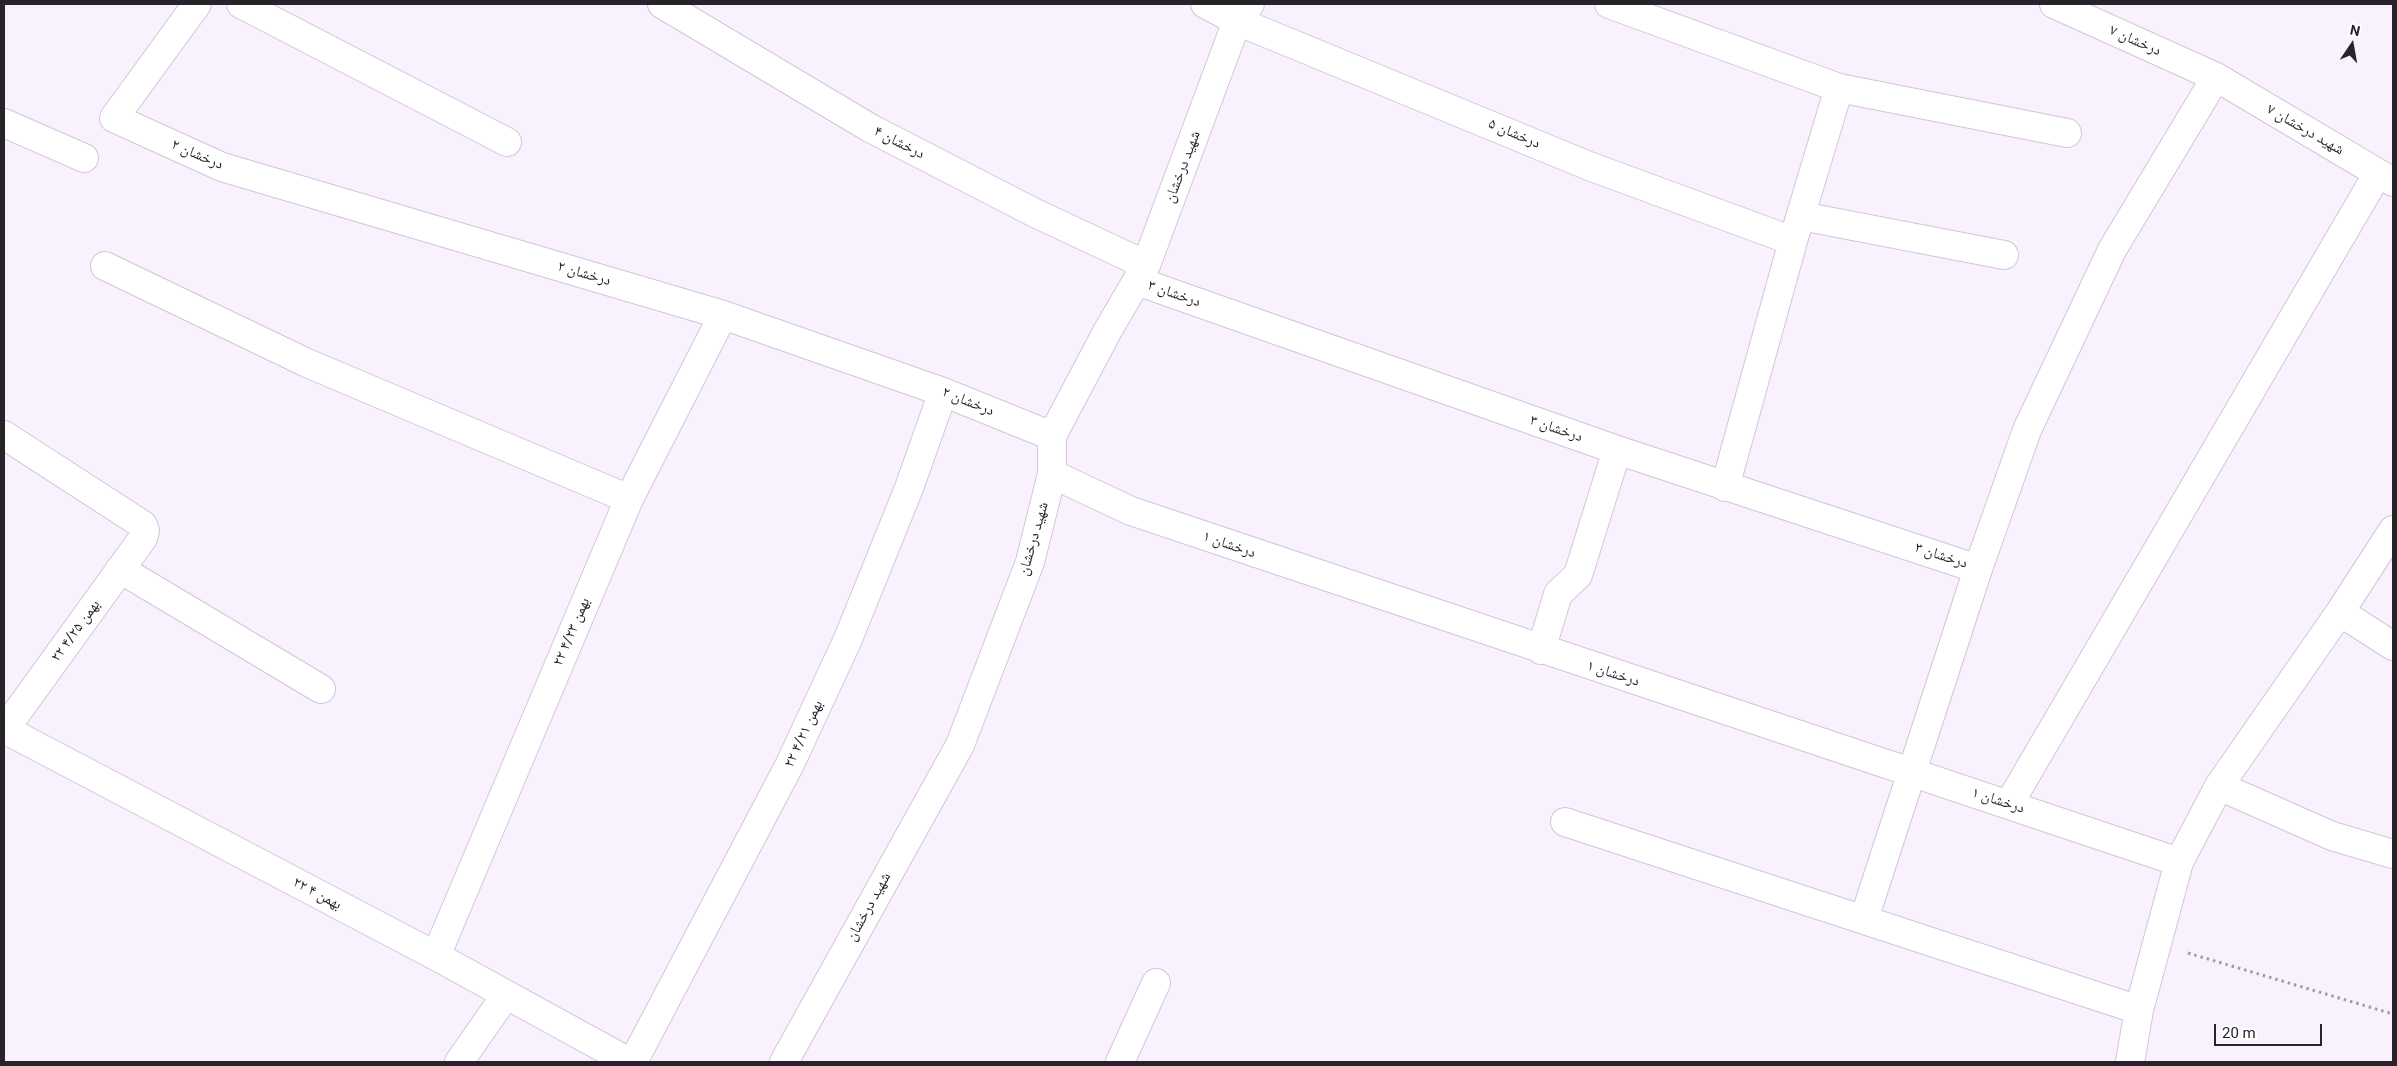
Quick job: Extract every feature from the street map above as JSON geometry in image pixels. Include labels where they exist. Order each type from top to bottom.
[{"type":"street","name":"درخشان ۲","points":[[197,4],[114,118],[222,167],[723,315],[943,392],[1052,436]]},
{"type":"street","points":[[241,4],[508,142]]},
{"type":"street","name":"درخشان ۴","points":[[662,4],[870,128],[1033,212],[1141,273]]},
{"type":"street","name":"درخشان ۵","points":[[1205,4],[1244,12],[1589,166],[1797,229],[2004,255]]},
{"type":"street","points":[[1609,4],[1839,88],[2068,133]]},
{"type":"street","name":"درخشان ۷","points":[[2054,4],[2216,77]]},
{"type":"street","name":"شهید درخشان","points":[[784,1062],[960,745],[1030,562],[1052,474],[1052,436],[1141,273],[1244,12]]},
{"type":"street","points":[[1864,919],[1978,569],[2027,430],[2112,250],[2216,77]]},
{"type":"street","name":"شهید درخشان ۷","points":[[2216,77],[2386,177]]},
{"type":"street","points":[[1726,487],[1797,229],[1839,88]]},
{"type":"street","points":[[4,123],[84,158]]},
{"type":"street","points":[[2009,804],[2386,177]]},
{"type":"street","points":[[105,266],[307,363],[629,499]]},
{"type":"street","name":"درخشان ۳","points":[[1141,273],[1617,450],[1978,569]]},
{"type":"street","name":"۲۲ بهمن ۴/۲۳","points":[[436,956],[629,499],[723,315]]},
{"type":"street","name":"۲۲ بهمن ۴/۲۱","points":[[633,1062],[790,764],[848,639],[908,488],[943,392]]},
{"type":"street","name":"۲۲ بهمن ۴/۲۵","points":[[4,435],[143,525],[145,531],[120,569],[4,729]]},
{"type":"street","points":[[1541,650],[1558,594],[1578,575],[1617,450]]},
{"type":"street","name":"درخشان ۱","points":[[1052,474],[1131,511],[1541,650],[2179,862]]},
{"type":"street","points":[[2130,1062],[2139,1010],[2179,862],[2219,786],[2340,612],[2393,530]]},
{"type":"street","points":[[120,569],[321,689]]},
{"type":"street","points":[[2340,612],[2393,646]]},
{"type":"street","name":"۲۲ بهمن ۴","points":[[4,729],[436,956],[629,1062]]},
{"type":"street","points":[[2219,786],[2332,836],[2393,854]]},
{"type":"street","points":[[1565,822],[2139,1010]]},
{"type":"street","points":[[1120,1062],[1156,983]]},
{"type":"street","points":[[459,1062],[506,995]]},
{"type":"path","points":[[2157,944],[2393,1014]]}]
